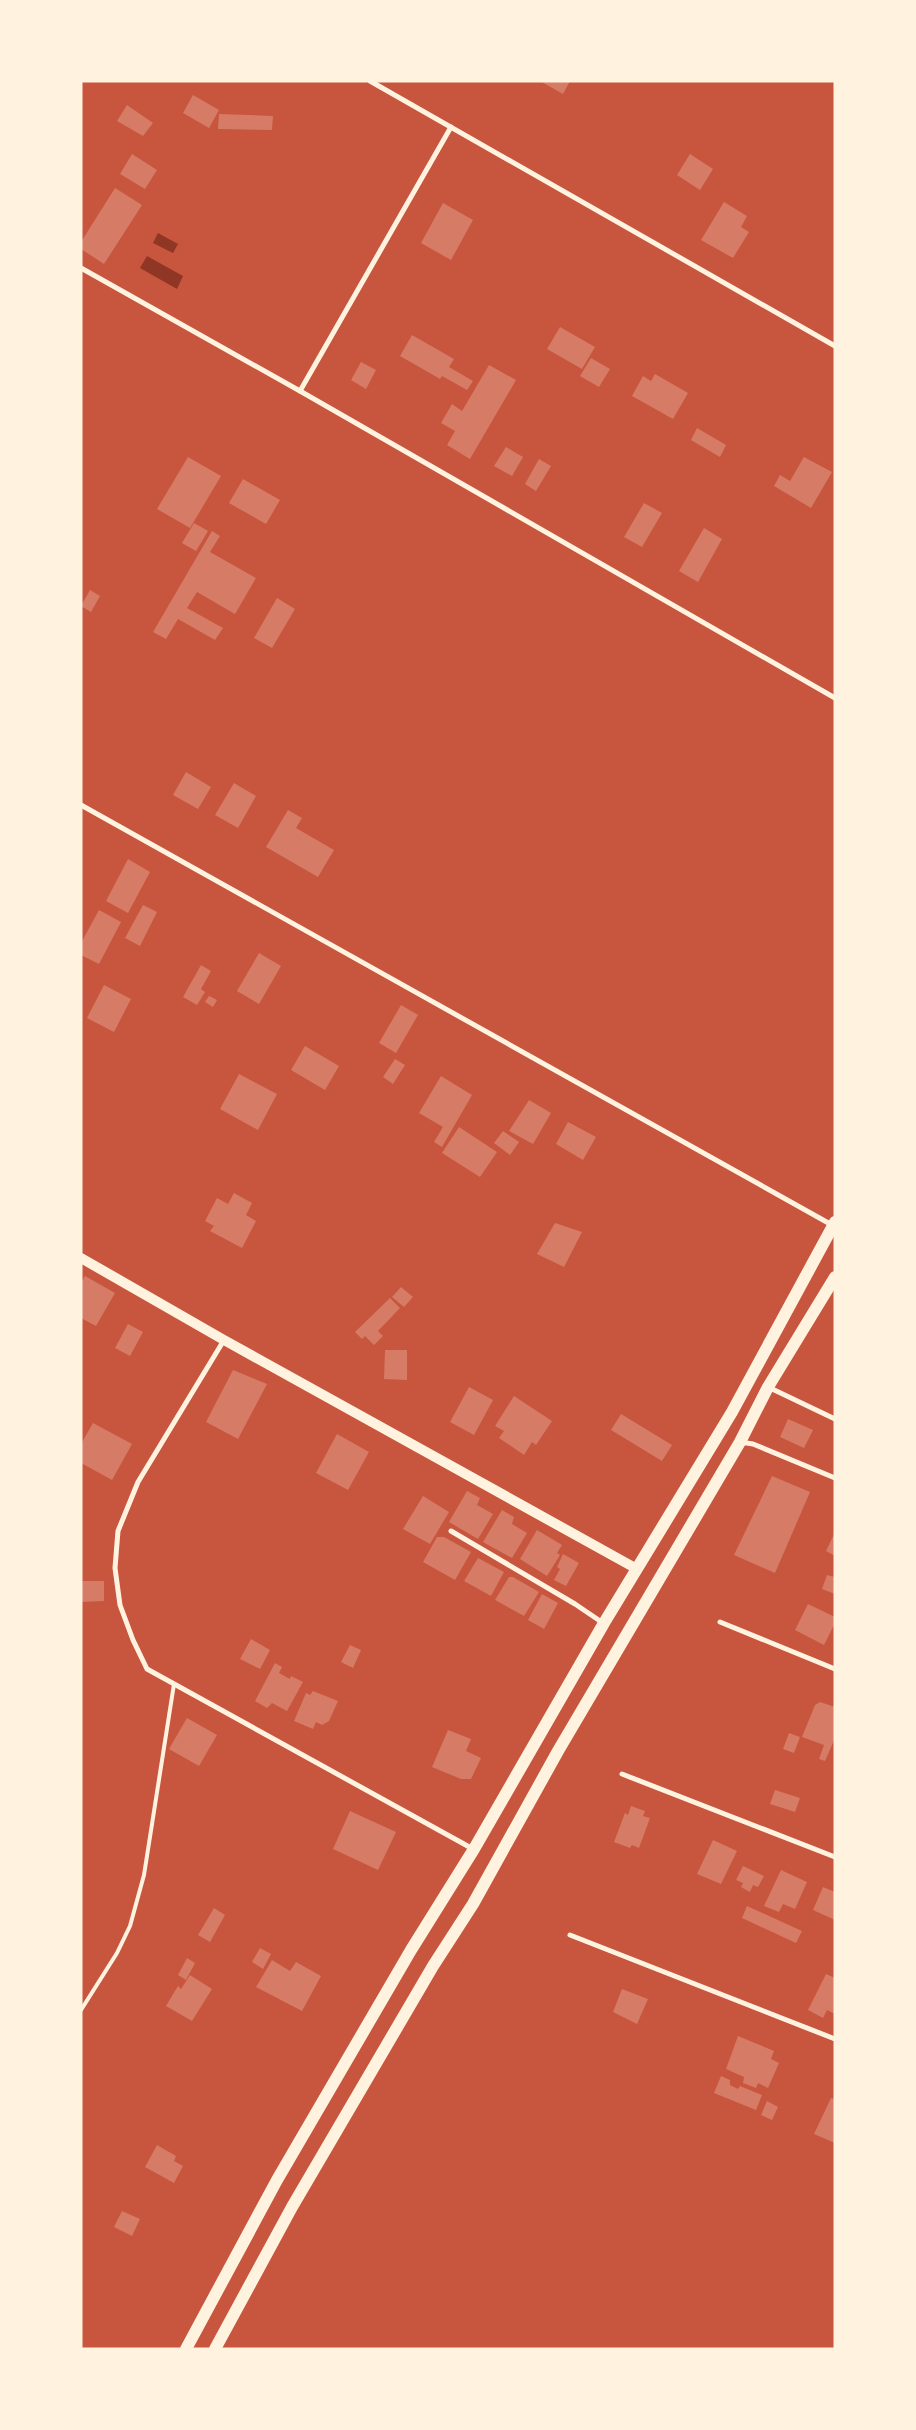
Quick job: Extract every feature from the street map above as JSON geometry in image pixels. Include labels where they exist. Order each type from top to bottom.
[{"type":"main road","points":[[186,2349],[282,2172],[411,1950],[474,1849],[604,1623],[756,1370],[834,1224]]},
{"type":"main road","points":[[81,1258],[224,1340],[637,1569]]},
{"type":"main road","points":[[215,2349],[292,2207],[433,1966],[464,1918],[558,1751],[740,1442],[768,1387],[835,1277]]},
{"type":"street","points":[[370,81],[835,346]]},
{"type":"street","points":[[300,391],[451,127]]},
{"type":"street","points":[[81,268],[300,391],[835,698]]},
{"type":"street","points":[[81,805],[834,1224]]},
{"type":"street","points":[[224,1340],[138,1482],[118,1531],[116,1568],[120,1605],[133,1640],[147,1668],[474,1849]]},
{"type":"street","points":[[768,1387],[835,1419]]},
{"type":"street","points":[[740,1442],[753,1444],[835,1478]]},
{"type":"street","points":[[451,1531],[604,1623]]},
{"type":"street","points":[[720,1622],[835,1669]]},
{"type":"street","points":[[622,1774],[835,1857]]},
{"type":"street","points":[[570,1935],[835,2039]]},
{"type":"lane","points":[[81,2010],[117,1953],[130,1926],[144,1875],[174,1684]]},
{"type":"shaded area","points":[[158,233],[178,244],[173,253],[153,243]]},
{"type":"shaded area","points":[[147,256],[183,276],[177,289],[140,268]]},
{"type":"building","points":[[540,81],[570,81],[563,94]]},
{"type":"building","points":[[193,95],[219,110],[209,128],[183,113]]},
{"type":"building","points":[[127,105],[153,123],[143,136],[117,121]]},
{"type":"building","points":[[219,114],[273,116],[272,130],[218,129]]},
{"type":"building","points":[[132,154],[157,170],[145,189],[120,174]]},
{"type":"building","points":[[690,154],[713,169],[700,190],[677,175]]},
{"type":"building","points":[[115,188],[142,205],[104,264],[81,249],[81,242]]},
{"type":"building","points":[[724,202],[747,216],[741,227],[749,232],[733,258],[701,240]]},
{"type":"building","points":[[443,203],[473,220],[451,260],[421,243]]},
{"type":"building","points":[[560,327],[595,347],[582,369],[547,349]]},
{"type":"building","points":[[412,335],[454,359],[449,367],[473,381],[467,390],[442,376],[440,379],[400,356]]},
{"type":"building","points":[[591,358],[610,369],[599,387],[580,376]]},
{"type":"building","points":[[361,362],[376,370],[366,389],[351,380]]},
{"type":"building","points":[[489,365],[516,380],[470,459],[447,445],[455,431],[441,423],[452,404],[462,411]]},
{"type":"building","points":[[655,374],[688,393],[673,419],[632,396],[643,376],[651,381]]},
{"type":"building","points":[[697,428],[726,445],[720,457],[691,440]]},
{"type":"building","points":[[506,447],[523,457],[512,476],[494,466]]},
{"type":"building","points":[[188,457],[221,476],[190,528],[157,509]]},
{"type":"building","points":[[804,457],[832,472],[811,508],[774,486],[780,475],[790,481]]},
{"type":"building","points":[[539,459],[551,466],[536,491],[525,484]]},
{"type":"building","points":[[243,479],[280,500],[266,524],[229,503]]},
{"type":"building","points":[[644,503],[662,513],[642,547],[624,537]]},
{"type":"building","points":[[194,523],[208,531],[196,551],[182,543]]},
{"type":"building","points":[[704,528],[722,539],[698,582],[679,571]]},
{"type":"building","points":[[212,531],[220,536],[210,552],[256,578],[235,614],[197,592],[187,608],[223,628],[215,640],[178,619],[166,639],[153,632]]},
{"type":"building","points":[[90,590],[100,596],[91,612],[81,606]]},
{"type":"building","points":[[277,598],[295,609],[272,648],[254,638]]},
{"type":"building","points":[[186,772],[211,787],[198,809],[173,795]]},
{"type":"building","points":[[234,783],[256,796],[238,828],[215,815]]},
{"type":"building","points":[[288,810],[302,818],[296,828],[334,850],[318,877],[266,847]]},
{"type":"building","points":[[128,859],[150,872],[128,913],[106,901]]},
{"type":"building","points":[[143,905],[157,912],[140,946],[125,938]]},
{"type":"building","points":[[99,910],[121,922],[99,964],[81,955],[81,943]]},
{"type":"building","points":[[259,953],[281,966],[259,1004],[237,991]]},
{"type":"building","points":[[201,965],[211,971],[201,989],[205,992],[197,1005],[183,997]]},
{"type":"building","points":[[104,985],[131,999],[114,1032],[87,1018]]},
{"type":"building","points":[[209,996],[217,1000],[213,1007],[205,1002]]},
{"type":"building","points":[[401,1005],[418,1015],[396,1053],[379,1043]]},
{"type":"building","points":[[305,1046],[339,1066],[325,1090],[291,1070]]},
{"type":"building","points":[[395,1059],[405,1065],[393,1084],[383,1077]]},
{"type":"building","points":[[239,1074],[277,1094],[258,1130],[220,1109]]},
{"type":"building","points":[[441,1076],[472,1095],[442,1147],[434,1142],[443,1127],[419,1113]]},
{"type":"building","points":[[529,1100],[551,1113],[533,1144],[509,1131]]},
{"type":"building","points":[[568,1122],[596,1137],[583,1160],[556,1144]]},
{"type":"building","points":[[459,1127],[497,1152],[480,1177],[442,1153]]},
{"type":"building","points":[[503,1131],[519,1142],[510,1155],[494,1143]]},
{"type":"building","points":[[234,1193],[252,1203],[246,1215],[256,1221],[242,1248],[210,1231],[214,1226],[205,1221],[217,1198],[228,1204]]},
{"type":"building","points":[[555,1223],[582,1232],[564,1267],[537,1254]]},
{"type":"building","points":[[85,1276],[115,1293],[96,1326],[81,1318],[81,1283]]},
{"type":"building","points":[[401,1287],[413,1297],[404,1307],[392,1297]]},
{"type":"building","points":[[390,1298],[400,1308],[378,1331],[383,1336],[374,1345],[365,1336],[362,1339],[355,1332]]},
{"type":"building","points":[[128,1324],[143,1332],[130,1356],[115,1348]]},
{"type":"building","points":[[385,1350],[407,1350],[407,1380],[384,1379]]},
{"type":"building","points":[[233,1370],[267,1384],[238,1439],[206,1422]]},
{"type":"building","points":[[469,1387],[493,1400],[474,1435],[450,1422]]},
{"type":"building","points":[[514,1396],[552,1421],[536,1445],[532,1442],[524,1455],[499,1438],[504,1431],[495,1426]]},
{"type":"building","points":[[621,1414],[672,1445],[662,1461],[611,1430]]},
{"type":"building","points":[[788,1419],[813,1430],[804,1448],[780,1437]]},
{"type":"building","points":[[93,1423],[132,1444],[112,1480],[81,1463],[81,1444]]},
{"type":"building","points":[[337,1434],[369,1452],[348,1490],[316,1473]]},
{"type":"building","points":[[772,1476],[810,1492],[775,1573],[734,1555]]},
{"type":"building","points":[[467,1491],[480,1498],[477,1505],[493,1514],[478,1539],[449,1522]]},
{"type":"building","points":[[423,1496],[449,1512],[430,1544],[403,1529]]},
{"type":"building","points":[[502,1510],[514,1517],[512,1524],[527,1533],[512,1558],[483,1542]]},
{"type":"building","points":[[537,1530],[562,1545],[557,1553],[560,1555],[547,1576],[520,1559]]},
{"type":"building","points":[[835,1532],[835,1556],[826,1551]]},
{"type":"building","points":[[437,1537],[444,1537],[471,1552],[455,1580],[423,1562]]},
{"type":"building","points":[[563,1554],[579,1563],[566,1586],[554,1580],[560,1569],[557,1567]]},
{"type":"building","points":[[478,1558],[504,1572],[491,1596],[464,1581]]},
{"type":"building","points":[[827,1575],[835,1577],[835,1594],[822,1589]]},
{"type":"building","points":[[509,1577],[513,1577],[539,1592],[524,1616],[495,1600]]},
{"type":"building","points":[[81,1581],[104,1581],[104,1601],[81,1602]]},
{"type":"building","points":[[542,1594],[558,1603],[544,1629],[528,1620]]},
{"type":"building","points":[[808,1604],[835,1617],[835,1623],[824,1645],[795,1630]]},
{"type":"building","points":[[251,1639],[270,1650],[260,1669],[240,1659]]},
{"type":"building","points":[[350,1645],[361,1650],[353,1668],[341,1662]]},
{"type":"building","points":[[275,1663],[282,1667],[279,1673],[290,1679],[291,1676],[303,1682],[287,1711],[272,1703],[267,1708],[255,1701]]},
{"type":"building","points":[[313,1691],[338,1701],[329,1721],[322,1725],[316,1722],[313,1729],[294,1721],[306,1693],[310,1695]]},
{"type":"building","points":[[820,1702],[835,1707],[835,1738],[825,1761],[819,1759],[824,1745],[802,1737],[815,1705]]},
{"type":"building","points":[[187,1718],[217,1735],[199,1766],[169,1749]]},
{"type":"building","points":[[448,1730],[471,1739],[466,1751],[481,1758],[471,1779],[461,1779],[432,1767]]},
{"type":"building","points":[[789,1733],[800,1737],[794,1753],[783,1749]]},
{"type":"building","points":[[775,1790],[800,1798],[795,1812],[770,1804]]},
{"type":"building","points":[[631,1806],[645,1811],[643,1816],[650,1818],[639,1848],[632,1845],[630,1848],[614,1842],[625,1813],[628,1815]]},
{"type":"building","points":[[350,1811],[396,1832],[378,1870],[333,1849]]},
{"type":"building","points":[[713,1840],[737,1851],[721,1884],[697,1874]]},
{"type":"building","points":[[743,1866],[764,1876],[758,1887],[753,1885],[750,1892],[741,1887],[743,1883],[736,1880]]},
{"type":"building","points":[[781,1870],[807,1882],[795,1909],[783,1904],[779,1912],[764,1906]]},
{"type":"building","points":[[823,1887],[835,1892],[835,1920],[813,1910]]},
{"type":"building","points":[[747,1906],[802,1931],[796,1943],[742,1918]]},
{"type":"building","points":[[214,1908],[225,1915],[210,1942],[198,1935]]},
{"type":"building","points":[[260,1948],[271,1954],[263,1969],[252,1962]]},
{"type":"building","points":[[187,1958],[195,1963],[186,1980],[178,1975]]},
{"type":"building","points":[[272,1960],[290,1971],[296,1962],[321,1976],[302,2011],[256,1987]]},
{"type":"building","points":[[826,1974],[835,1978],[835,2014],[827,2010],[823,2018],[808,2010]]},
{"type":"building","points":[[190,1975],[212,1989],[192,2021],[166,2006],[178,1986],[181,1989]]},
{"type":"building","points":[[622,1989],[648,1999],[637,2024],[613,2012]]},
{"type":"building","points":[[738,2036],[774,2051],[771,2059],[779,2063],[768,2088],[758,2083],[756,2088],[743,2083],[744,2077],[726,2069]]},
{"type":"building","points":[[721,2076],[730,2080],[730,2085],[738,2089],[740,2086],[762,2095],[756,2110],[714,2093]]},
{"type":"building","points":[[831,2098],[835,2099],[835,2143],[814,2134]]},
{"type":"building","points":[[767,2101],[778,2107],[772,2120],[761,2115]]},
{"type":"building","points":[[157,2145],[176,2156],[174,2161],[183,2166],[174,2183],[145,2167]]},
{"type":"building","points":[[122,2211],[140,2219],[132,2236],[114,2227]]}]
